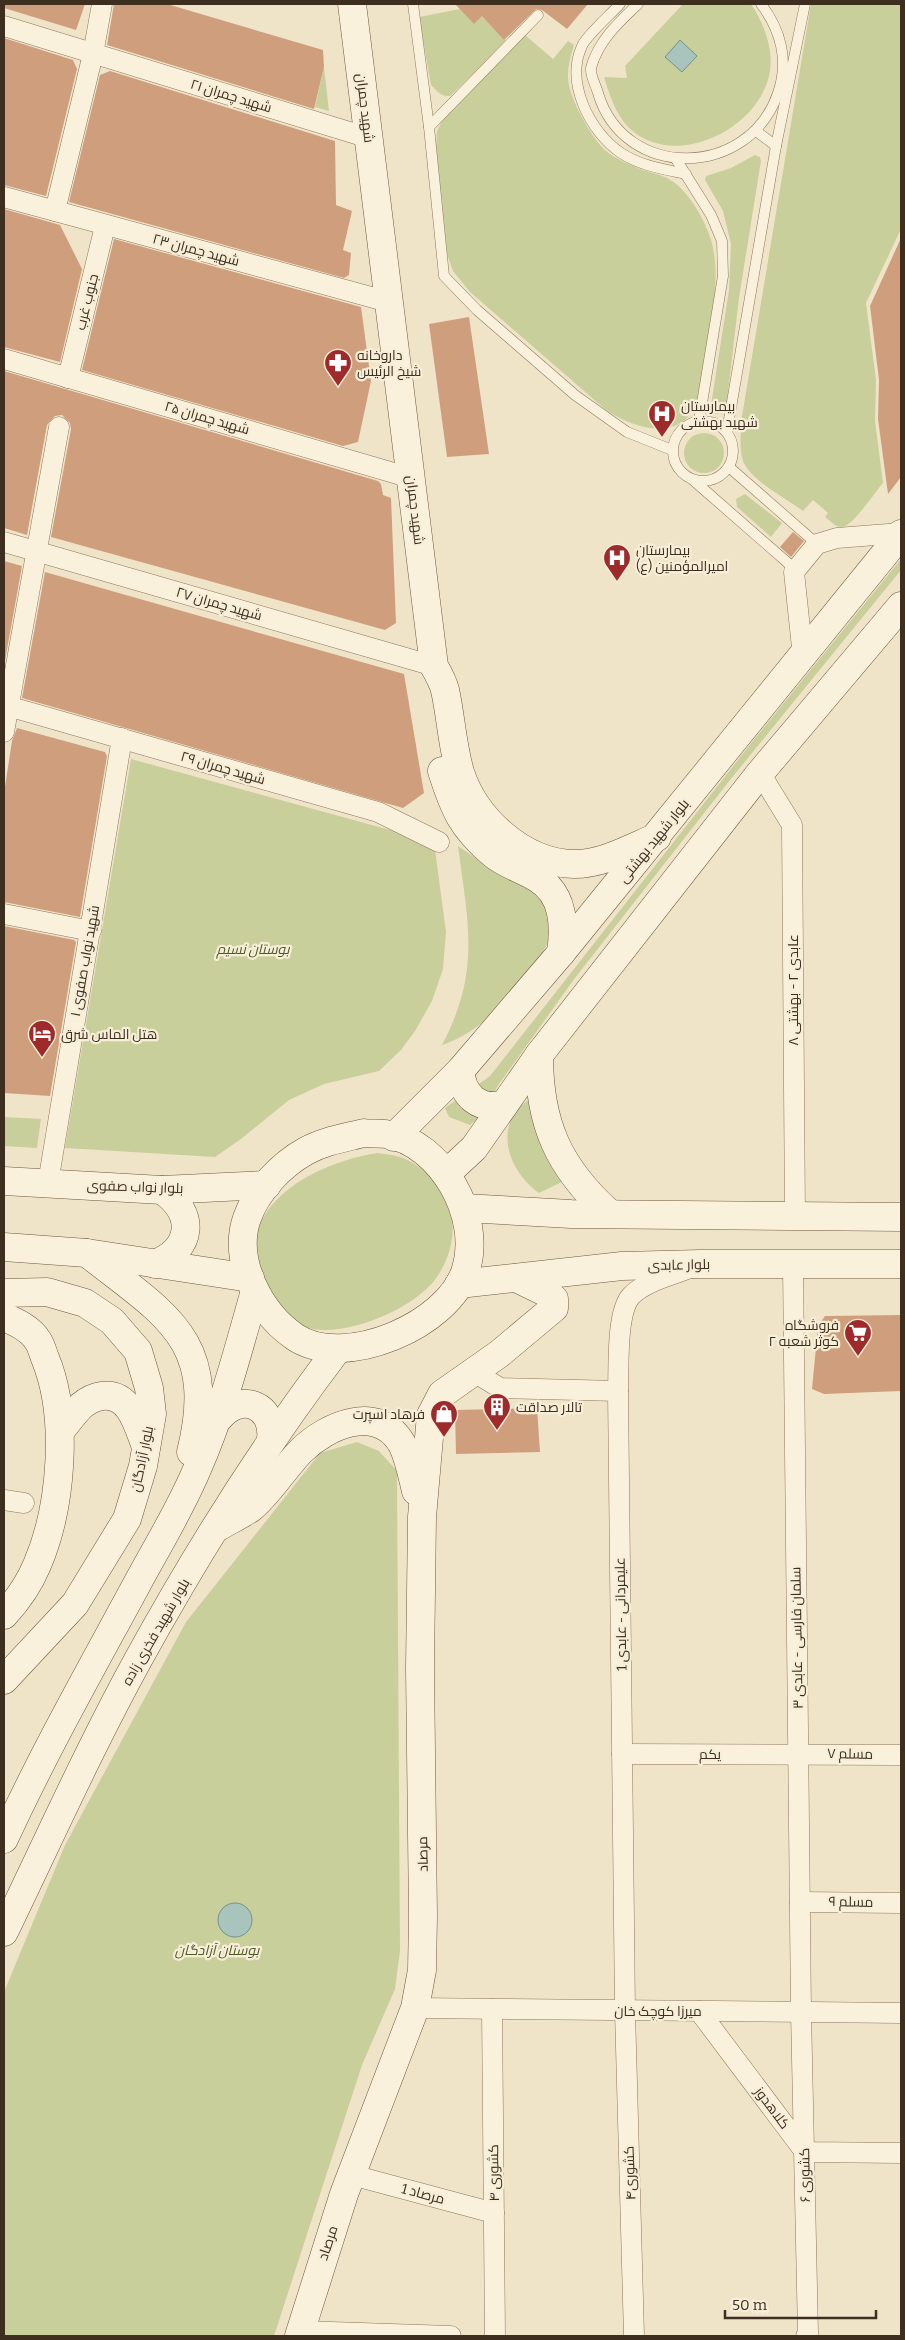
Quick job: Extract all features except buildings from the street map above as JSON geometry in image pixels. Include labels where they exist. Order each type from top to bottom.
[{"type":"main road","name":"شهید چمران","points":[[352,4],[434,666],[445,688],[451,731],[466,790],[500,834],[526,850],[556,862],[575,864],[596,861],[657,837]]},
{"type":"main road","name":"بلوار شهید بهشتی","points":[[394,1137],[460,1071],[562,953],[803,657],[901,533]]},
{"type":"main road","points":[[446,1174],[474,1148],[539,1055],[760,774],[901,606]]},
{"type":"main road","points":[[434,666],[431,687],[442,770],[460,819],[477,840],[495,856],[522,872],[537,878],[548,888],[562,915],[564,928],[562,953]]},
{"type":"main road","points":[[539,1055],[539,1084],[544,1114],[554,1143],[577,1181],[609,1213]]},
{"type":"main road","points":[[460,1071],[462,1084],[468,1096],[479,1104],[492,1107],[504,1105]]},
{"type":"main road","points":[[364,1134],[388,1134],[410,1144],[430,1157],[446,1174],[464,1208],[469,1228],[469,1249],[466,1270],[459,1284],[444,1302],[425,1318],[395,1335],[370,1344],[337,1350],[314,1347],[296,1337],[274,1319],[252,1284],[244,1239],[247,1219],[267,1185],[293,1160],[307,1150],[329,1141],[364,1134]]},
{"type":"main road","name":"بلوار نواب صفوی","points":[[4,1180],[162,1190],[267,1185]]},
{"type":"main road","points":[[155,1264],[170,1258],[181,1246],[186,1230],[184,1213],[176,1199],[162,1190]]},
{"type":"main road","points":[[464,1208],[571,1214],[901,1217]]},
{"type":"main road","points":[[4,1247],[87,1253],[155,1264],[252,1284]]},
{"type":"main road","points":[[87,1253],[145,1297],[170,1321],[188,1346],[198,1382],[198,1421],[174,1521]]},
{"type":"main road","name":"بلوار عابدی","points":[[459,1284],[584,1269],[700,1264],[901,1264]]},
{"type":"main road","name":"مرصاد","points":[[300,2334],[344,2194],[415,2008],[422,1970],[424,1917],[420,1668],[422,1517],[431,1415],[442,1394],[474,1372],[554,1308],[554,1299],[547,1293],[516,1278]]},
{"type":"main road","points":[[4,1839],[33,1777],[145,1569],[174,1521],[218,1418],[252,1284]]},
{"type":"main road","name":"بلوار آزادگان","points":[[4,1293],[47,1292],[85,1303],[112,1321],[138,1351],[149,1388],[152,1414],[144,1466],[127,1519],[75,1604],[4,1680]]},
{"type":"main road","points":[[4,1317],[17,1322],[38,1340],[53,1377],[61,1430],[56,1486],[48,1532],[37,1565],[18,1600],[4,1616]]},
{"type":"main road","name":"بلوار شهید فخری زاده","points":[[4,1932],[139,1658],[216,1527],[272,1440],[337,1350]]},
{"type":"main road","points":[[61,1430],[82,1405],[95,1397],[108,1395],[122,1400],[132,1413],[146,1449]]},
{"type":"main road","points":[[218,1418],[232,1406],[251,1404],[266,1414],[272,1431],[272,1440]]},
{"type":"main road","points":[[216,1527],[252,1508],[300,1452],[318,1435],[340,1425],[362,1420],[385,1426],[401,1442],[408,1460],[422,1517]]},
{"type":"street","points":[[55,211],[93,54],[102,4]]},
{"type":"street","name":"شهید چمران ۲۱","points":[[4,26],[369,138]]},
{"type":"street","name":"شهید چمران ۲۳","points":[[4,196],[106,226],[389,302]]},
{"type":"street","name":"جنوب غرب","points":[[68,378],[106,226]]},
{"type":"street","name":"شهید چمران ۲۵","points":[[4,359],[411,478]]},
{"type":"street","points":[[4,732],[6,705],[59,427]]},
{"type":"street","points":[[803,657],[794,572],[817,544],[837,538],[901,533]]},
{"type":"street","name":"شهید چمران ۲۷","points":[[4,542],[434,666]]},
{"type":"street","name":"شهید چمران ۲۹","points":[[6,705],[378,812],[439,842]]},
{"type":"street","name":"شهید نواب صفوی ۱","points":[[48,1183],[122,738]]},
{"type":"street","name":"عابدی ۲ - بهشتی ۸","points":[[760,774],[792,825],[795,1216]]},
{"type":"street","points":[[4,914],[91,931]]},
{"type":"street","name":"علیمردانی - عابدی 1","points":[[625,2011],[618,1391],[622,1314],[631,1296],[650,1284],[700,1264]]},
{"type":"street","name":"سلمان فارسی - عابدی ۳","points":[[793,1264],[801,2012]]},
{"type":"street","points":[[474,1372],[500,1388],[618,1391]]},
{"type":"street","points":[[4,1500],[24,1503]]},
{"type":"street","name":"یکم","points":[[622,1754],[798,1754]]},
{"type":"street","name":"مسلم ۷","points":[[798,1754],[901,1755]]},
{"type":"street","name":"مسلم ۹","points":[[800,1902],[901,1903]]},
{"type":"street","name":"میرزا کوچک خان","points":[[415,2008],[901,2013]]},
{"type":"street","name":"کشوری ۴","points":[[492,2009],[495,2336]]},
{"type":"street","name":"کشوری۴","points":[[625,2011],[634,2336]]},
{"type":"street","name":"کلاهدوز","points":[[699,2011],[805,2152]]},
{"type":"street","name":"کشوری ۶","points":[[801,2012],[808,2334],[806,2336]]},
{"type":"street","points":[[805,2152],[901,2153]]},
{"type":"street","name":"مرصاد 1","points":[[352,2175],[494,2213]]},
{"type":"street","points":[[300,2334],[451,2336]]},
{"type":"lane","points":[[413,4],[429,127],[444,276],[477,310],[575,394],[627,432],[672,450]]},
{"type":"lane","points":[[620,4],[582,45],[576,74],[579,94],[598,129],[615,148],[648,166],[686,174]]},
{"type":"lane","points":[[638,4],[617,24],[601,44],[591,70],[600,102],[619,130],[645,149],[676,159],[705,158],[732,148],[756,132],[773,108],[782,81],[784,52],[774,21],[761,4]]},
{"type":"lane","points":[[727,431],[776,146],[804,9],[796,4]]},
{"type":"lane","points":[[429,127],[538,15]]},
{"type":"lane","points":[[784,52],[798,43]]},
{"type":"lane","points":[[756,132],[776,146]]},
{"type":"lane","points":[[676,159],[711,215],[722,241],[723,276],[699,421]]},
{"type":"lane","points":[[692,480],[702,482],[712,480],[722,475],[729,467],[734,447],[727,431],[716,423],[699,421],[686,425],[679,432],[672,450],[678,468],[788,563],[794,572]]},
{"type":"lane","points":[[729,467],[817,544]]},
{"type":"green space","points":[[683,4],[751,4],[767,38],[771,57],[770,67],[769,76],[761,96],[748,113],[731,128],[711,138],[690,145],[668,145],[647,140],[624,123],[617,111],[604,77],[627,78],[625,66]]},
{"type":"green space","points":[[811,4],[901,4],[901,229],[866,303],[876,380],[875,421],[883,483],[858,515],[842,527],[835,525],[825,517],[828,513],[813,500],[803,511],[761,482],[747,468],[743,461],[741,447],[741,422]]},
{"type":"green space","points":[[460,9],[474,23],[482,16],[507,42],[450,96],[444,96],[431,85],[419,17]]},
{"type":"green space","points":[[525,35],[553,59],[568,41],[574,45],[568,75],[571,92],[579,112],[596,139],[611,155],[675,183],[692,201],[708,232],[715,256],[716,275],[706,358],[699,394],[693,410],[684,421],[673,427],[660,429],[646,427],[632,423],[606,410],[470,292],[453,271],[447,254],[436,148],[437,131],[444,117]]},
{"type":"green space","points":[[324,67],[329,111],[315,107]]},
{"type":"green space","points":[[755,155],[760,157],[761,161],[739,298],[726,409],[723,413],[715,414],[711,405],[729,290],[731,244],[723,211],[705,180],[706,176],[731,168]]},
{"type":"green space","points":[[700,433],[708,433],[715,436],[721,442],[724,453],[721,464],[715,470],[708,473],[700,473],[693,470],[687,464],[684,457],[684,449],[687,442],[693,436]]},
{"type":"green space","points":[[745,494],[782,523],[771,537],[737,507],[736,499]]},
{"type":"green space","points":[[901,559],[901,570],[730,780],[575,978],[499,1084],[481,1116],[470,1125],[449,1117],[445,1108],[490,1076],[752,742]]},
{"type":"green space","name":"بوستان نسیم","points":[[131,759],[434,842],[446,932],[443,969],[432,1001],[415,1031],[401,1050],[379,1071],[324,1084],[289,1100],[241,1139],[215,1157],[65,1148]]},
{"type":"green space","points":[[458,846],[480,861],[540,892],[554,930],[546,947],[523,982],[493,1014],[460,1038],[442,1045],[462,994],[467,970],[468,924]]},
{"type":"green space","points":[[532,1097],[538,1131],[542,1142],[551,1162],[564,1181],[539,1193],[522,1177],[515,1167],[508,1145],[510,1121],[516,1110]]},
{"type":"green space","points":[[4,1117],[41,1119],[37,1148],[4,1146]]},
{"type":"green space","points":[[377,1153],[403,1158],[420,1168],[434,1180],[444,1193],[453,1225],[451,1243],[446,1260],[437,1277],[426,1289],[393,1312],[352,1327],[332,1330],[313,1329],[298,1324],[283,1310],[257,1278],[255,1249],[257,1232],[265,1215],[290,1188],[324,1169],[360,1156]]},
{"type":"green space","name":"بوستان آزادگان","points":[[357,1442],[379,1451],[397,1471],[400,1951],[395,1989],[362,2065],[274,2336],[4,2336],[4,1992],[65,1845],[186,1622],[320,1453]]},
{"type":"water","points":[[680,40],[697,56],[682,72],[665,57]]},
{"type":"water","points":[[235,1903],[242,1904],[247,1908],[251,1913],[251,1927],[247,1932],[242,1936],[235,1937],[228,1936],[223,1932],[219,1927],[218,1920],[219,1913],[223,1908],[228,1904]]},
{"type":"place","name":"داروخانه شیخ الرئیس","points":[[338,387]]},
{"type":"place","name":"بیمارستان شهید بهشتی","points":[[662,438]]},
{"type":"place","name":"بیمارستان امیرالمؤمنین (ع)","points":[[617,582]]},
{"type":"place","name":"هتل الماس شرق","points":[[42,1058]]},
{"type":"place","name":"فروشگاه کوثر شعبه ۲","points":[[858,1357]]},
{"type":"place","name":"تالار صداقت","points":[[497,1431]]},
{"type":"place","name":"فرهاد اسپرت","points":[[444,1438]]}]
